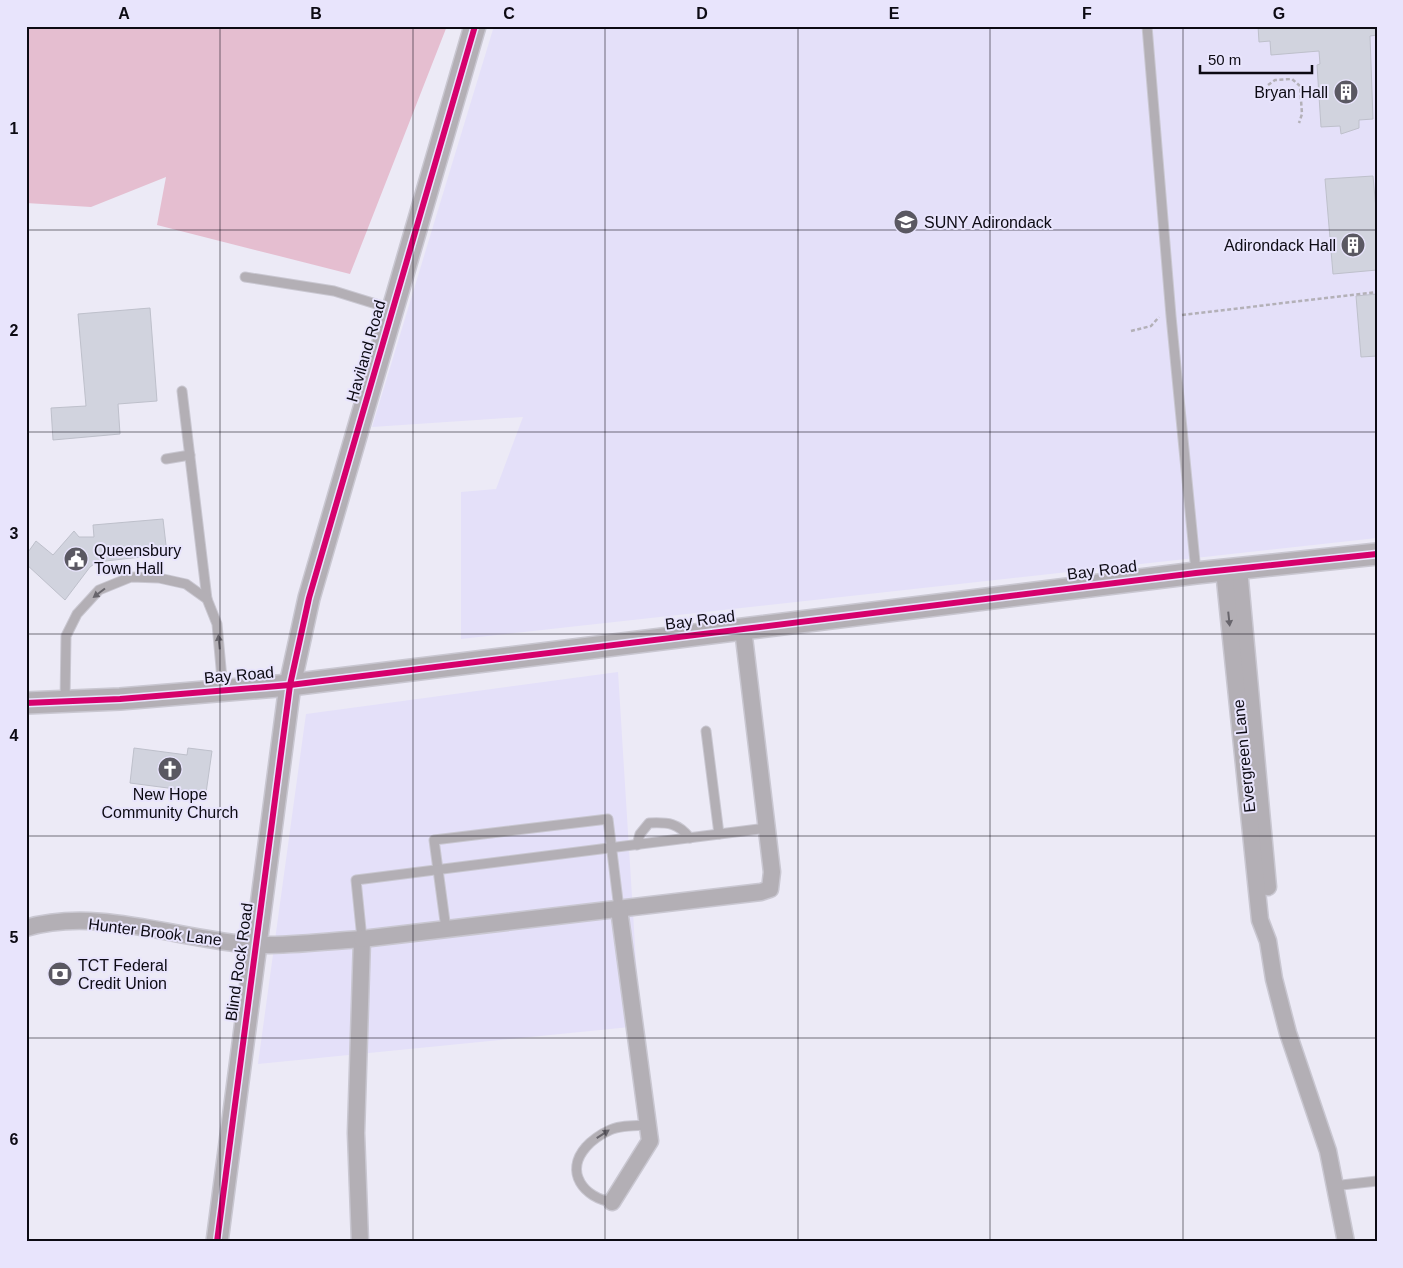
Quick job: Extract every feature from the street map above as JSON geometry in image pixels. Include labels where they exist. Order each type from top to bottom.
[{"type":"street","name":"Haviland Road","points":[[290,685],[308,598],[475,26]]},
{"type":"street","name":"Bay Road","points":[[26,703],[66,702],[290,685],[1196,573],[1377,554]]},
{"type":"street","name":"Evergreen Lane","points":[[1232,569],[1271,917],[1268,941],[1274,979],[1288,1033],[1328,1151],[1333,1186],[1346,1242]]},
{"type":"street","points":[[743,629],[767,828]]},
{"type":"street","name":"Blind Rock Road","points":[[217,1242],[290,685]]},
{"type":"street","name":"Hunter Brook Lane","points":[[26,928],[49,921],[112,923],[256,945],[362,939],[761,892],[770,889],[772,872],[767,828]]},
{"type":"street","points":[[612,1202],[650,1141],[619,909]]},
{"type":"street","points":[[360,1242],[356,1133],[362,939]]},
{"type":"lane","points":[[1146,26],[1168,291],[1196,573]]},
{"type":"lane","points":[[245,277],[334,291],[392,309]]},
{"type":"lane","points":[[182,391],[207,598],[217,624],[223,690]]},
{"type":"lane","points":[[166,459],[190,455]]},
{"type":"lane","points":[[66,702],[66,636],[77,614],[99,590],[131,577],[159,578],[186,584],[207,598]]},
{"type":"lane","points":[[706,731],[719,834]]},
{"type":"lane","points":[[446,929],[434,840],[608,819],[619,909]]},
{"type":"lane","points":[[638,845],[640,834],[650,823],[667,822],[675,824],[690,838]]},
{"type":"lane","points":[[362,939],[356,880],[767,828]]},
{"type":"lane","points":[[612,1202],[593,1197],[583,1188],[579,1181],[577,1168],[579,1158],[585,1147],[608,1131],[647,1125]]},
{"type":"lane","points":[[1333,1186],[1377,1181]]},
{"type":"path","points":[[1268,85],[1275,80],[1292,79],[1300,86],[1302,114],[1299,123]]},
{"type":"path","points":[[1180,315],[1377,292]]},
{"type":"path","points":[[1131,331],[1150,326],[1160,316]]},
{"type":"shaded area","points":[[26,26],[447,26],[350,274],[157,225],[166,177],[91,207],[26,203]]},
{"type":"shaded area","name":"SUNY Adirondack","points":[[494,26],[1377,26],[1377,538],[461,639],[461,492],[496,489],[523,417],[372,427]]},
{"type":"shaded area","points":[[618,672],[640,1026],[258,1064],[306,714]]},
{"type":"building","name":"Bryan Hall","points":[[1258,26],[1377,26],[1377,35],[1370,36],[1373,119],[1359,120],[1359,128],[1341,134],[1340,126],[1321,127],[1317,65],[1320,64],[1319,51],[1271,55],[1270,41],[1259,42]]},
{"type":"building","name":"Adirondack Hall","points":[[1373,176],[1377,220],[1377,270],[1333,274],[1325,179]]},
{"type":"building","points":[[1377,294],[1377,356],[1361,357],[1356,296]]},
{"type":"building","points":[[150,308],[157,401],[118,404],[120,434],[53,440],[51,408],[86,406],[78,314]]},
{"type":"building","name":"Queensbury Town Hall","points":[[163,519],[167,554],[97,562],[90,567],[65,600],[26,564],[26,555],[36,541],[53,555],[74,531],[79,537],[94,537],[93,525]]},
{"type":"building","name":"New Hope Community Church","points":[[134,748],[187,755],[188,748],[212,751],[206,793],[130,783]]},
{"type":"cycle path","points":[[217,1242],[290,685],[309,598],[475,26]]},
{"type":"cycle path","points":[[26,703],[120,699],[290,685],[1196,573],[1377,554]]},
{"type":"place","name":"Bryan Hall","points":[[1346,92]]},
{"type":"place","name":"SUNY Adirondack","points":[[906,222]]},
{"type":"place","name":"Adirondack Hall","points":[[1353,245]]},
{"type":"place","name":"Queensbury Town Hall","points":[[76,559]]},
{"type":"place","name":"New Hope Community Church","points":[[170,769]]},
{"type":"place","name":"TCT Federal Credit Union","points":[[60,974]]}]
